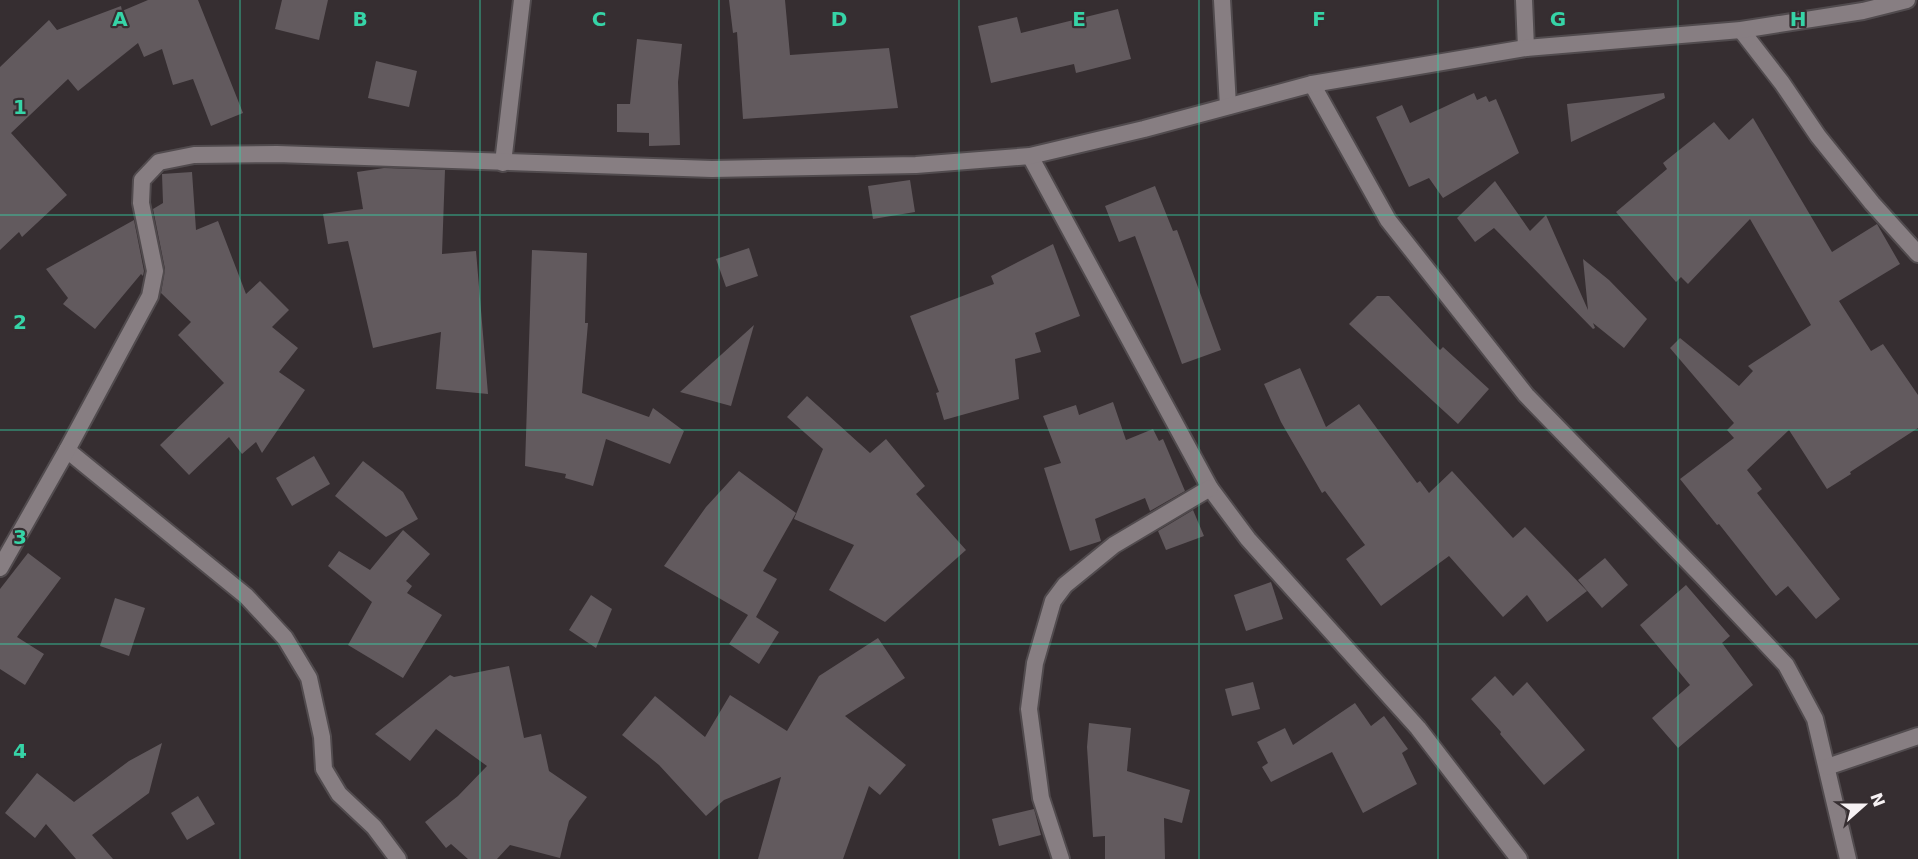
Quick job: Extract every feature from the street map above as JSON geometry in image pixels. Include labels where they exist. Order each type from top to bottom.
[{"type":"street","points":[[503,162],[522,0]]},
{"type":"street","points":[[1222,0],[1228,106]]},
{"type":"street","points":[[1524,0],[1526,48]]},
{"type":"street","points":[[0,567],[67,450],[150,296],[155,271],[141,203],[142,180],[159,162],[194,154],[277,154],[712,169],[916,165],[1030,156],[1312,84],[1526,48],[1741,30],[1862,5],[1907,0]]},
{"type":"street","points":[[1741,30],[1782,83],[1818,136],[1872,203],[1918,254]]},
{"type":"street","points":[[1312,84],[1388,220],[1526,395],[1701,574],[1786,665],[1815,719],[1848,859]]},
{"type":"street","points":[[1030,156],[1210,488],[1248,539],[1418,729],[1519,859]]},
{"type":"street","points":[[67,450],[246,596],[285,638],[309,678],[322,737],[324,769],[339,794],[374,827],[398,859]]},
{"type":"street","points":[[1061,859],[1041,798],[1029,709],[1035,663],[1053,601],[1065,585],[1114,545],[1210,488]]},
{"type":"street","points":[[1827,766],[1918,736]]},
{"type":"building","points":[[148,0],[198,0],[243,113],[211,126],[193,79],[173,85],[162,49],[144,57],[138,43],[78,91],[68,79],[11,133],[67,195],[22,237],[19,232],[0,250],[0,67],[49,20],[57,30],[121,6],[122,11]]},
{"type":"building","points":[[282,0],[328,0],[319,40],[275,29]]},
{"type":"building","points":[[729,0],[785,0],[790,55],[889,48],[898,108],[743,119],[737,32],[733,33]]},
{"type":"building","points":[[1118,9],[1131,59],[1076,73],[1074,64],[991,83],[978,26],[1017,17],[1021,33]]},
{"type":"building","points":[[637,39],[682,44],[678,82],[680,145],[649,146],[649,133],[617,132],[617,104],[630,104]]},
{"type":"building","points":[[376,61],[417,71],[409,107],[368,98]]},
{"type":"building","points":[[1474,93],[1477,100],[1486,96],[1489,102],[1496,99],[1519,153],[1443,198],[1429,178],[1409,187],[1376,117],[1402,105],[1410,123]]},
{"type":"building","points":[[1664,93],[1665,98],[1571,142],[1567,104]]},
{"type":"building","points":[[1753,118],[1832,252],[1877,224],[1900,264],[1839,301],[1871,351],[1883,344],[1918,395],[1918,428],[1827,489],[1789,430],[1747,470],[1762,489],[1757,493],[1840,599],[1816,619],[1788,586],[1776,596],[1680,479],[1734,438],[1727,430],[1734,423],[1670,348],[1680,338],[1739,386],[1753,371],[1748,366],[1811,325],[1750,219],[1688,284],[1681,277],[1676,282],[1616,212],[1667,169],[1663,163],[1714,122],[1729,140]]},
{"type":"building","points":[[384,168],[445,170],[442,254],[476,251],[488,394],[436,389],[441,332],[373,348],[348,241],[328,244],[323,214],[363,209],[357,172]]},
{"type":"building","points":[[192,172],[196,230],[218,221],[246,294],[260,281],[289,310],[272,327],[298,348],[279,372],[305,390],[262,453],[256,442],[242,454],[229,437],[189,475],[160,445],[224,383],[178,335],[191,322],[161,293],[165,269],[153,209],[163,203],[162,174]]},
{"type":"building","points":[[910,180],[915,212],[873,219],[868,186]]},
{"type":"building","points":[[1495,181],[1530,231],[1546,215],[1588,310],[1583,259],[1609,280],[1647,319],[1624,348],[1593,323],[1595,328],[1593,329],[1494,228],[1475,242],[1457,218]]},
{"type":"building","points":[[1155,186],[1173,231],[1177,230],[1221,350],[1182,364],[1135,236],[1119,242],[1105,206]]},
{"type":"building","points":[[134,220],[143,276],[141,274],[95,329],[63,304],[68,298],[46,269]]},
{"type":"building","points":[[1053,244],[1080,316],[1035,333],[1041,352],[1015,359],[1019,399],[944,420],[936,393],[939,392],[910,316],[994,284],[991,276]]},
{"type":"building","points":[[749,248],[758,276],[726,287],[716,259]]},
{"type":"building","points":[[532,250],[587,253],[585,323],[588,323],[582,393],[649,417],[653,408],[684,431],[670,464],[606,439],[593,486],[565,478],[566,474],[525,466]]},
{"type":"building","points":[[1377,296],[1389,296],[1440,350],[1443,347],[1489,389],[1458,424],[1349,324]]},
{"type":"building","points":[[754,325],[731,406],[680,392]]},
{"type":"building","points":[[1300,368],[1326,427],[1359,404],[1417,483],[1420,481],[1429,493],[1452,471],[1513,538],[1525,527],[1587,591],[1547,622],[1527,595],[1503,617],[1449,556],[1381,606],[1346,559],[1365,545],[1325,491],[1322,493],[1281,422],[1264,384]]},
{"type":"building","points":[[807,396],[870,453],[886,439],[925,486],[916,494],[966,550],[885,622],[829,590],[854,545],[794,519],[823,449],[787,417]]},
{"type":"building","points":[[1113,402],[1126,440],[1153,429],[1159,441],[1163,439],[1185,491],[1150,511],[1145,498],[1095,519],[1101,541],[1070,551],[1044,468],[1061,463],[1043,416],[1076,405],[1079,415]]},
{"type":"building","points":[[314,456],[330,484],[292,506],[276,478]]},
{"type":"building","points":[[363,461],[403,492],[418,519],[386,537],[335,496]]},
{"type":"building","points":[[739,471],[796,513],[763,571],[777,579],[756,617],[779,632],[759,664],[729,644],[748,615],[664,566],[706,507]]},
{"type":"building","points":[[1193,510],[1204,536],[1166,550],[1158,531]]},
{"type":"building","points":[[403,530],[430,554],[406,581],[412,586],[407,593],[442,615],[403,678],[348,645],[372,602],[328,566],[339,551],[370,570]]},
{"type":"building","points":[[28,553],[61,578],[17,637],[44,654],[25,685],[0,669],[0,589]]},
{"type":"building","points":[[1605,558],[1628,585],[1602,608],[1578,580]]},
{"type":"building","points":[[1271,582],[1283,619],[1246,631],[1234,595]]},
{"type":"building","points":[[1686,585],[1730,636],[1722,643],[1753,685],[1678,748],[1652,718],[1690,685],[1640,625]]},
{"type":"building","points":[[591,595],[612,609],[596,648],[569,630]]},
{"type":"building","points":[[115,598],[145,608],[129,656],[100,646]]},
{"type":"building","points":[[878,638],[905,678],[845,716],[906,765],[880,795],[869,786],[843,859],[758,859],[781,777],[724,800],[706,816],[659,765],[622,735],[655,696],[705,737],[730,695],[787,731],[819,676]]},
{"type":"building","points":[[509,666],[524,738],[541,734],[549,771],[587,797],[569,821],[560,858],[510,845],[497,859],[468,859],[451,844],[446,848],[425,822],[458,796],[487,766],[436,729],[410,761],[375,734],[450,675],[454,677]]},
{"type":"building","points":[[1495,676],[1513,696],[1527,682],[1585,750],[1544,785],[1471,699]]},
{"type":"building","points":[[1253,682],[1260,709],[1232,716],[1225,689]]},
{"type":"building","points":[[1355,703],[1371,726],[1384,716],[1408,749],[1402,753],[1417,784],[1363,813],[1332,752],[1271,782],[1262,767],[1268,763],[1257,742],[1285,728],[1293,745]]},
{"type":"building","points":[[1089,723],[1131,728],[1127,771],[1190,790],[1182,823],[1164,818],[1165,859],[1105,859],[1105,836],[1093,837],[1087,747]]},
{"type":"building","points":[[162,743],[149,793],[92,835],[113,859],[76,859],[46,824],[35,838],[5,813],[37,773],[74,802],[129,761]]},
{"type":"building","points":[[198,796],[215,824],[187,840],[171,813]]},
{"type":"building","points":[[1034,809],[1041,835],[999,846],[992,819]]}]
